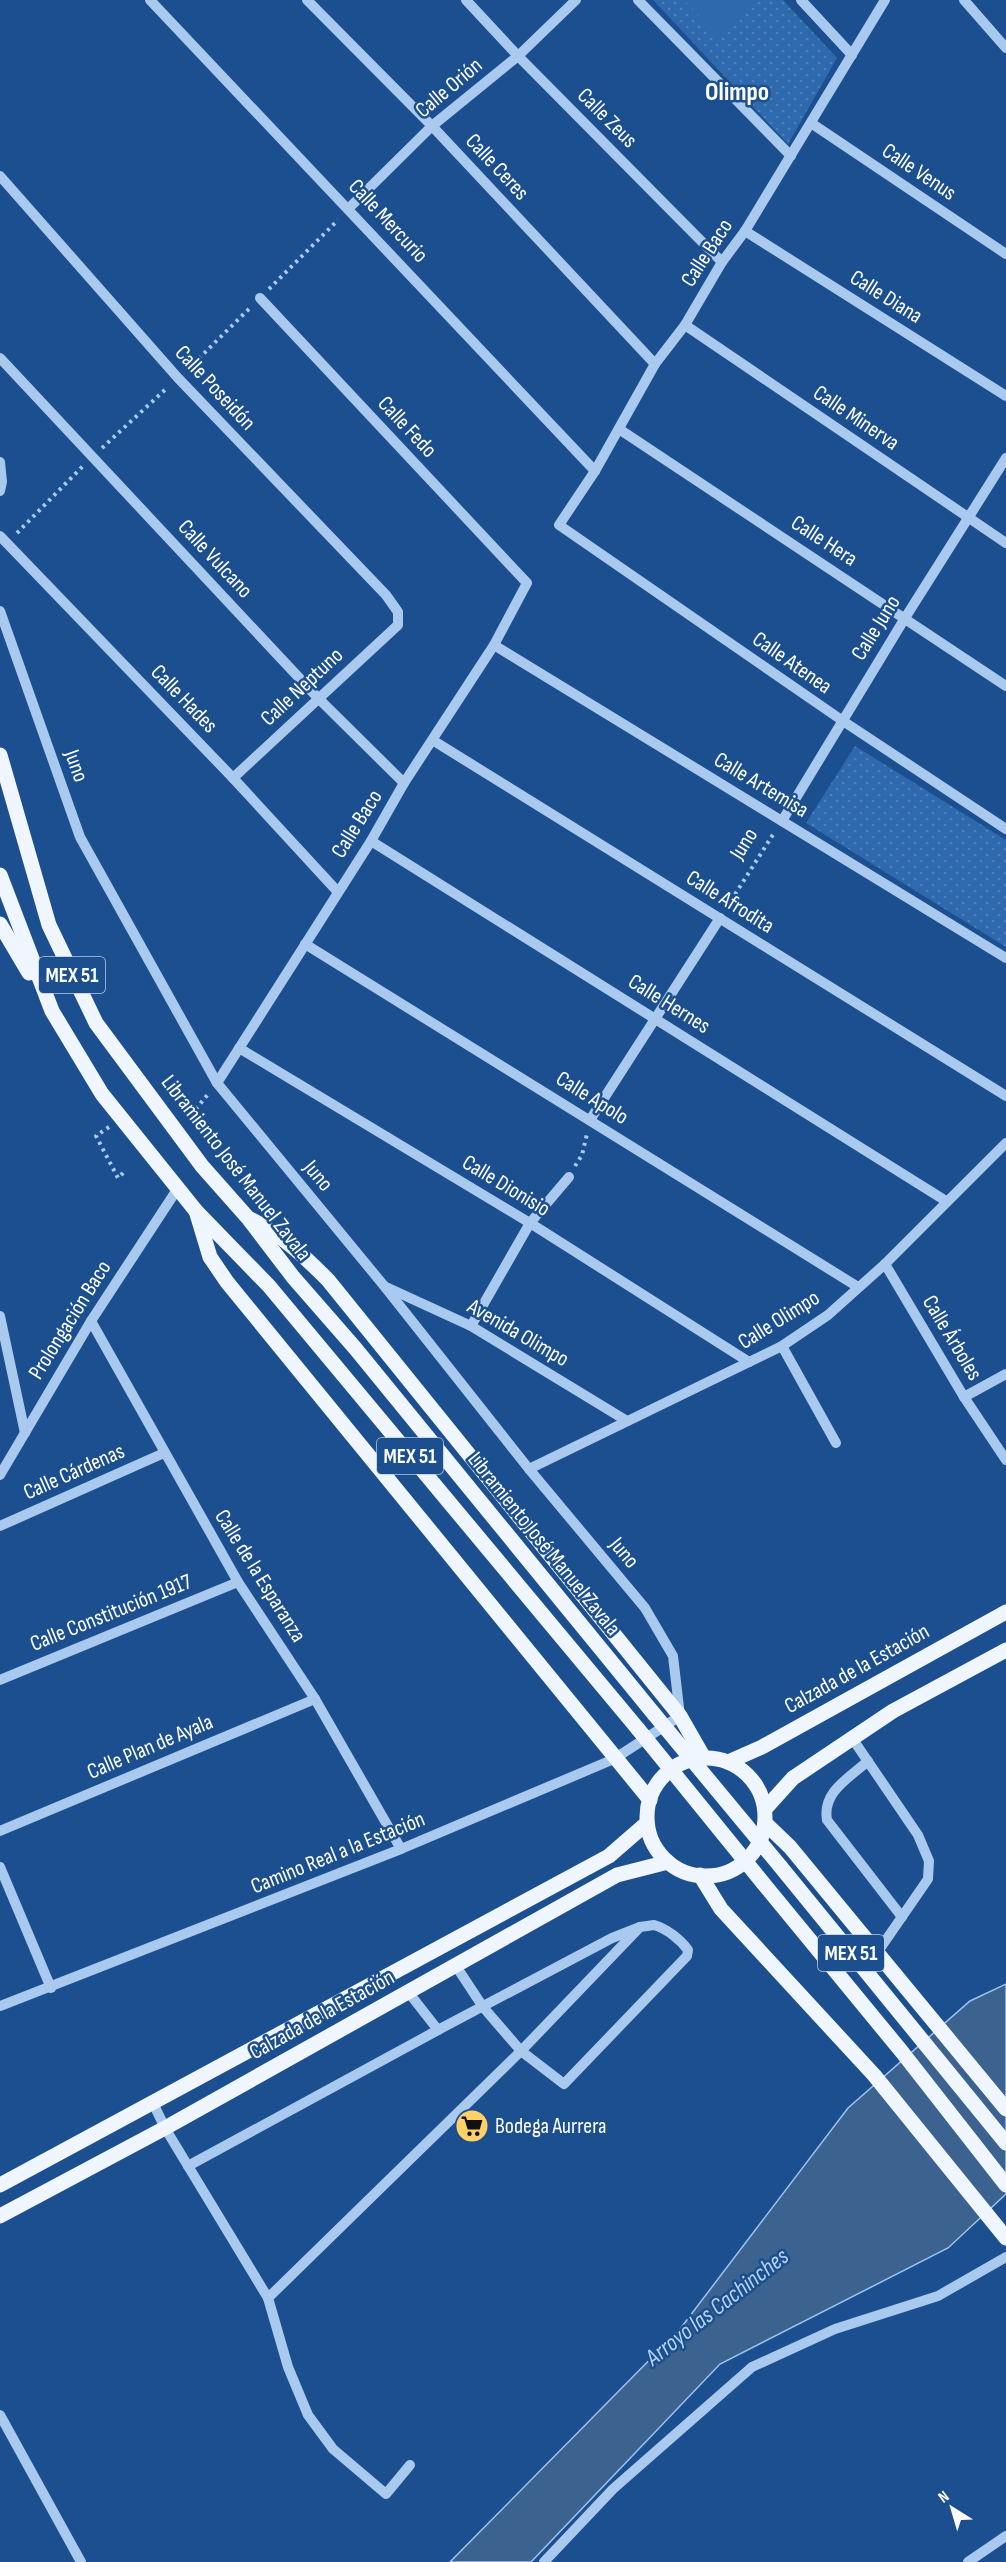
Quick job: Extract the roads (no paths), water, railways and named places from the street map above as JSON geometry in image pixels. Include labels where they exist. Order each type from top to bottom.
[{"type":"main road","name":"Libramiento José Manuel Zavala","points":[[0,755],[49,925],[96,1023],[202,1166],[248,1218],[293,1278],[355,1348],[1006,2143]]},
{"type":"main road","name":"Libramiento José Manuel Zavala","points":[[0,875],[52,1011],[102,1094],[196,1211],[269,1286],[638,1729],[902,2052],[1006,2185]]},
{"type":"main road","points":[[0,924],[52,1011]]},
{"type":"main road","points":[[196,1211],[210,1257],[227,1282],[650,1800]]},
{"type":"main road","points":[[248,1218],[275,1231],[328,1280],[680,1716],[704,1758]]},
{"type":"main road","name":"Calzada de la Estación","points":[[728,1762],[762,1747],[1006,1612]]},
{"type":"main road","points":[[765,1816],[793,1778],[893,1711],[1006,1650]]},
{"type":"main road","points":[[704,1758],[728,1762],[753,1780],[761,1794],[765,1816],[760,1841],[750,1856],[736,1868],[718,1875],[700,1875],[682,1871],[657,1851],[647,1823],[650,1800],[657,1783],[670,1770],[686,1761],[704,1758]]},
{"type":"main road","points":[[765,1816],[1006,2109]]},
{"type":"main road","name":"Calzada de la Estación","points":[[0,2185],[609,1856],[647,1823]]},
{"type":"main road","name":"Calzada de la Estación","points":[[0,2216],[165,2128],[617,1875],[668,1862]]},
{"type":"main road","points":[[700,1875],[721,1909],[874,2075],[1002,2232]]},
{"type":"street","name":"Calle Mercurio","points":[[150,0],[349,208],[595,471]]},
{"type":"street","name":"Calle Ceres","points":[[307,0],[432,126],[655,364]]},
{"type":"street","name":"Calle Zeus","points":[[466,0],[518,56],[722,262]]},
{"type":"street","name":"Calle Orión","points":[[349,208],[432,126],[518,56],[576,0]]},
{"type":"street","points":[[638,0],[791,156]]},
{"type":"street","points":[[801,0],[852,54]]},
{"type":"street","name":"Calle Baco","points":[[559,525],[595,471],[655,364],[685,325],[722,262],[746,231],[885,0]]},
{"type":"street","points":[[964,0],[1006,48]]},
{"type":"street","name":"Calle Venus","points":[[811,123],[1006,254]]},
{"type":"street","name":"Calle Poseidón","points":[[0,176],[178,378],[386,596],[398,612],[398,625]]},
{"type":"street","name":"Calle Diana","points":[[746,231],[1006,396]]},
{"type":"street","name":"Calle Fedo","points":[[260,298],[527,583]]},
{"type":"street","name":"Calle Minerva","points":[[685,325],[1006,543]]},
{"type":"street","name":"Calle Vulcano","points":[[0,358],[318,698],[404,783]]},
{"type":"street","name":"Calle Hera","points":[[619,429],[1006,686]]},
{"type":"street","name":"Calle Juno","points":[[782,820],[1006,458]]},
{"type":"street","points":[[0,462],[2,482],[0,491]]},
{"type":"street","name":"Calle Atenea","points":[[559,525],[843,721],[1006,829]]},
{"type":"street","name":"Calle Hades","points":[[0,536],[233,778],[337,891]]},
{"type":"street","name":"Calle Baco","points":[[217,1083],[337,891],[371,841],[404,783],[434,741],[494,645],[527,583]]},
{"type":"street","name":"Juno","points":[[0,611],[80,837],[217,1083],[385,1287],[530,1470],[645,1608],[673,1656],[680,1716]]},
{"type":"street","name":"Calle Neptuno","points":[[233,778],[398,625]]},
{"type":"street","name":"Calle Artemisa","points":[[494,645],[1006,958]]},
{"type":"street","name":"Calle Afrodita","points":[[434,741],[1006,1096]]},
{"type":"street","name":"Calle Hernes","points":[[371,841],[946,1201]]},
{"type":"street","points":[[590,1120],[720,918]]},
{"type":"street","name":"Calle Apolo","points":[[305,944],[858,1287]]},
{"type":"street","name":"Calle Dionisio","points":[[239,1048],[530,1223],[749,1362]]},
{"type":"street","name":"Calle Olimpo","points":[[530,1470],[782,1346],[828,1315],[885,1264],[1006,1143]]},
{"type":"street","points":[[471,1326],[530,1223],[569,1177]]},
{"type":"street","name":"Prolongación Baco","points":[[0,1475],[91,1321],[177,1188]]},
{"type":"street","name":"Calle Árboles","points":[[885,1264],[964,1397],[1006,1460]]},
{"type":"street","name":"Avenida Olimpo","points":[[385,1287],[471,1326],[627,1421]]},
{"type":"street","points":[[0,1316],[25,1433]]},
{"type":"street","name":"Calle de la Esparanza","points":[[91,1321],[238,1582],[315,1699],[401,1849]]},
{"type":"street","points":[[782,1346],[836,1443]]},
{"type":"street","points":[[964,1397],[1006,1374]]},
{"type":"street","name":"Calle Cárdenas","points":[[0,1526],[164,1453]]},
{"type":"street","name":"Calle Constitución 1917","points":[[0,1680],[238,1582]]},
{"type":"street","name":"Calle Plan de Ayala","points":[[0,1831],[315,1699]]},
{"type":"street","name":"Camino Real a la Estación","points":[[0,2006],[51,1988],[401,1849],[615,1759],[680,1716]]},
{"type":"street","points":[[852,1738],[918,1835],[929,1861],[928,1879],[877,1953]]},
{"type":"street","points":[[868,1761],[831,1794],[825,1808],[827,1820],[902,1917]]},
{"type":"street","points":[[0,1867],[51,1988]]},
{"type":"street","points":[[188,2166],[438,2030],[483,2007],[612,1938],[640,1927],[654,1925],[683,1943],[688,1950],[687,1956],[564,2084],[521,2051],[483,2007],[456,1966]]},
{"type":"street","points":[[268,2298],[521,2051],[640,1927]]},
{"type":"street","points":[[409,1993],[438,2030]]},
{"type":"street","points":[[153,2103],[165,2128],[268,2298],[288,2367],[308,2415],[333,2449],[386,2494],[410,2465]]},
{"type":"street","points":[[544,2562],[613,2489],[752,2367],[835,2329],[938,2295],[1006,2257]]},
{"type":"street","points":[[0,2415],[81,2562]]},
{"type":"street","points":[[968,2562],[1006,2536]]},
{"type":"water","name":"Arroyo las Cachinches","points":[[1006,1984],[1006,2194],[948,2248],[720,2364],[531,2562],[450,2562],[680,2329],[848,2108],[970,2001]]},
{"type":"place","name":"Bodega Aurrera","points":[[472,2126]]},
{"type":"district","name":"Olimpo","points":[[737,92]]}]
